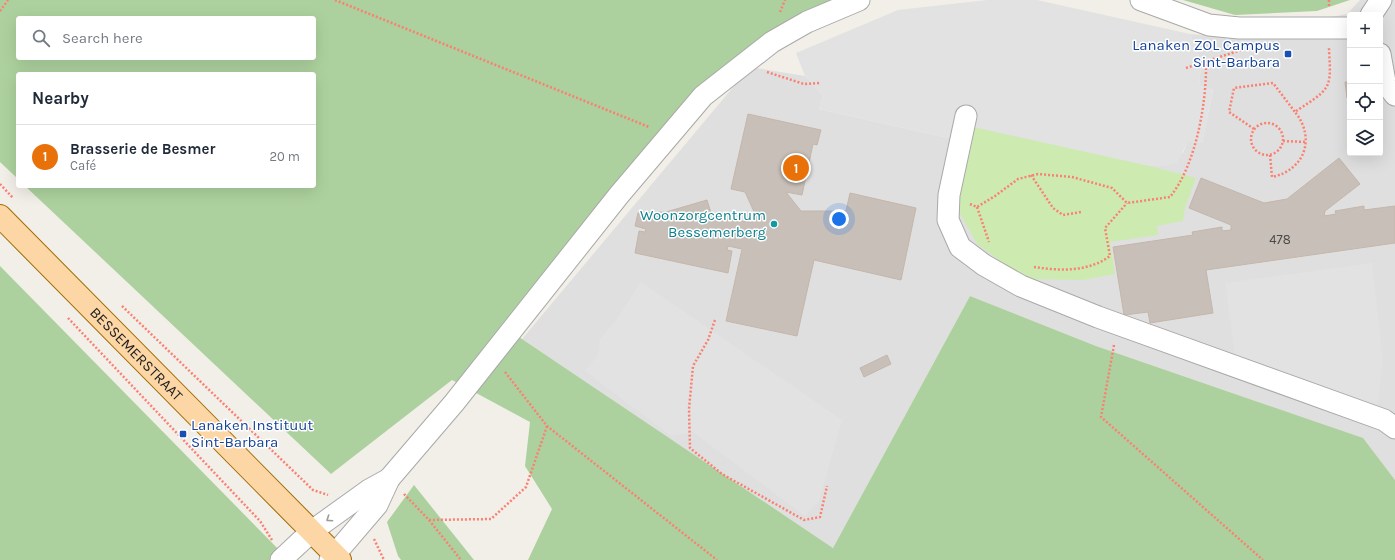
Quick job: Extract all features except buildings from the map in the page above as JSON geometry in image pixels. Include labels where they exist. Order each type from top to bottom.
[{"type":"main road","name":"BESSEMERSTRAAT","points":[[0,216],[312,531],[335,558]]},
{"type":"street","points":[[335,558],[377,505],[389,479],[454,403],[670,134],[703,96],[772,42],[795,29],[845,5],[859,0]]},
{"type":"street","points":[[1141,0],[1209,25],[1239,28],[1347,28]]},
{"type":"street","points":[[1373,12],[1381,0]]},
{"type":"street","points":[[1383,56],[1395,62]]},
{"type":"street","points":[[1383,71],[1385,82],[1395,95]]},
{"type":"street","points":[[966,116],[949,195],[948,220],[960,247],[984,265],[1021,286],[1118,324],[1384,420],[1395,428]]},
{"type":"street","points":[[283,558],[312,531],[369,490],[389,479]]},
{"type":"path","points":[[0,11],[8,0]]},
{"type":"path","points":[[335,0],[670,134]]},
{"type":"path","points":[[1295,112],[1327,86],[1329,77],[1329,47]]},
{"type":"path","points":[[1186,68],[1245,48]]},
{"type":"path","points":[[1029,266],[1051,269],[1083,268],[1106,260],[1110,256],[1105,228],[1127,203],[1170,197],[1178,186],[1194,147],[1204,105],[1206,61]]},
{"type":"path","points":[[742,65],[804,84],[820,83]]},
{"type":"path","points":[[1254,129],[1229,112],[1234,88],[1273,83],[1295,112],[1304,127],[1306,142],[1302,155],[1296,164],[1281,175],[1272,177],[1270,155]]},
{"type":"path","points":[[1265,122],[1273,123],[1281,130],[1283,142],[1279,150],[1270,155],[1261,154],[1255,151],[1252,146],[1251,134],[1254,129],[1265,122]]},
{"type":"path","points":[[1283,142],[1306,142]]},
{"type":"path","points":[[976,207],[995,196],[1018,179],[1031,175],[1072,177],[1112,188],[1127,203]]},
{"type":"path","points":[[1031,175],[1050,203],[1063,215],[1080,212]]},
{"type":"path","points":[[0,184],[16,201]]},
{"type":"path","points":[[949,195],[976,207],[990,245]]},
{"type":"path","points":[[121,306],[313,490],[334,497],[346,507]]},
{"type":"path","points":[[65,315],[260,521],[283,558]]},
{"type":"path","points":[[715,320],[708,340],[693,366],[689,409],[690,448],[722,474],[804,520],[820,517],[827,486]]},
{"type":"path","points":[[1118,324],[1101,417],[1263,560]]},
{"type":"path","points":[[492,354],[546,426],[717,560]]},
{"type":"path","points":[[429,520],[492,519],[526,487],[546,426]]},
{"type":"path","points":[[389,479],[429,520],[461,560]]},
{"type":"shaded area","points":[[987,0],[1037,0],[1190,34],[1201,62],[1199,86],[1213,89],[1202,143],[1188,141],[1177,163],[1166,166],[1150,166],[952,122],[948,138],[819,109],[823,95],[805,76],[796,53],[898,10]]},
{"type":"shaded area","points":[[1360,0],[1395,0],[1395,480],[1362,438],[1096,346],[970,296],[833,548],[522,339],[750,67],[805,76],[823,95],[819,109],[948,138],[952,122],[1183,153],[1188,140],[1202,143],[1213,90],[1199,86],[1201,62],[1190,34],[1225,37],[1347,14],[1347,156],[1383,156],[1383,12],[1349,12]]},
{"type":"shaded area","points":[[1372,263],[1383,360],[1376,418],[1235,355],[1225,283]]},
{"type":"shaded area","points":[[641,282],[842,420],[819,501],[805,516],[693,432],[671,436],[585,371],[598,355],[600,339],[616,320]]},
{"type":"green space","points":[[0,0],[836,0],[734,59],[502,328],[522,339],[833,548],[970,296],[1096,346],[1363,438],[1395,480],[1395,560],[528,560],[552,509],[525,466],[530,422],[452,380],[331,474],[27,188],[316,188],[316,72],[16,72],[16,177],[0,162]]},
{"type":"green space","points":[[1183,0],[1350,0],[1317,11],[1235,15]]},
{"type":"green space","points":[[973,127],[1150,166],[1196,178],[1185,208],[1183,221],[1157,226],[1158,235],[1110,242],[1115,274],[1084,280],[1025,279],[977,244],[955,205]]},
{"type":"green space","points":[[0,266],[289,560],[0,560]]},
{"type":"green space","points":[[414,485],[474,560],[401,560],[398,556],[387,522]]},
{"type":"place","name":"Lanaken ZOL Campus Sint-Barbara","points":[[1288,54]]},
{"type":"place","name":"Brasserie de Besmer","points":[[796,168]]},
{"type":"place","name":"Woonzorgcentrum Bessemerberg","points":[[774,224]]},
{"type":"place","name":"Lanaken Instituut Sint-Barbara","points":[[183,434]]}]
